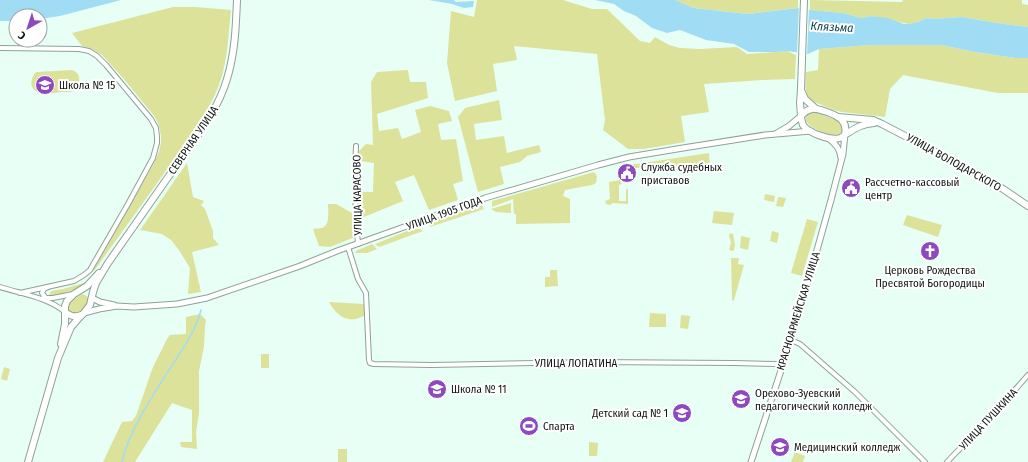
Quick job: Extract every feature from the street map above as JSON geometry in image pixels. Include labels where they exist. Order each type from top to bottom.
[{"type":"main road","name":"СЕВЕРНАЯ УЛИЦА","points":[[58,358],[71,327],[90,305],[95,287],[108,263],[217,105],[231,67],[238,0]]},
{"type":"main road","points":[[804,0],[800,103],[801,116],[804,126],[811,131],[828,138],[835,139],[840,138],[864,124],[877,122]]},
{"type":"main road","points":[[801,89],[805,99],[816,109]]},
{"type":"main road","points":[[801,116],[807,110],[816,109]]},
{"type":"main road","name":"УЛИЦА ВОЛОДАРСКОГО","points":[[816,109],[838,117],[873,120],[882,124],[908,136],[918,144],[972,171],[1028,206]]},
{"type":"main road","points":[[838,117],[845,125],[846,134]]},
{"type":"main road","name":"СЕВЕРНАЯ УЛИЦА","points":[[28,462],[58,358],[65,324],[66,304],[70,297],[90,282],[108,263]]},
{"type":"main road","points":[[75,293],[80,291],[85,292],[92,298]]},
{"type":"main road","points":[[65,312],[77,317],[83,314]]},
{"type":"street","name":"СЕВЕРНАЯ УЛИЦА","points":[[0,48],[79,49],[89,51],[97,56],[121,81],[151,119],[156,128],[158,143],[153,158],[90,270],[74,281],[20,293]]},
{"type":"street","points":[[776,134],[801,116]]},
{"type":"street","name":"УЛИЦА 1905 ГОДА","points":[[92,298],[100,302],[117,306],[134,307],[176,304],[208,298],[485,198],[598,165],[647,154],[776,134],[811,131]]},
{"type":"street","name":"КРАСНОАРМЕЙСКАЯ УЛИЦА","points":[[751,462],[791,340],[842,160],[846,134]]},
{"type":"street","points":[[828,138],[837,145],[842,160]]},
{"type":"street","name":"УЛИЦА КАРАСОВО","points":[[356,146],[355,166],[358,244]]},
{"type":"street","name":"УЛИЦА ЛОПАТИНА","points":[[348,247],[358,279],[366,292],[370,363],[404,365],[592,362],[733,363],[783,365]]},
{"type":"street","points":[[48,298],[42,293],[44,289],[50,286]]},
{"type":"street","points":[[0,287],[40,298],[56,305],[65,312]]},
{"type":"street","points":[[95,287],[95,294],[100,302]]},
{"type":"street","points":[[40,298],[75,293]]},
{"type":"street","name":"УЛИЦА 1905 ГОДА","points":[[83,314],[99,309],[117,306]]},
{"type":"street","points":[[791,340],[800,344],[855,392],[925,462]]},
{"type":"street","name":"УЛИЦА ПУШКИНА","points":[[947,462],[1000,407],[1028,375]]},
{"type":"green space","points":[[477,0],[563,0],[592,9],[607,9],[640,41],[650,43],[655,37],[669,45],[680,48],[699,49],[737,47],[747,54],[787,51],[796,55],[795,79],[704,84],[709,112],[681,116],[685,142],[644,149],[628,149],[603,130],[605,120],[597,54],[514,46],[517,60],[493,64],[497,91],[455,101],[447,63],[451,11],[474,17]]},
{"type":"green space","points":[[675,0],[798,0],[798,8],[748,14],[694,8]]},
{"type":"green space","points":[[810,0],[902,2],[903,0],[1022,0],[1022,4],[1028,5],[1028,27],[961,17],[934,19],[926,18],[918,22],[908,24],[873,16],[861,18],[843,13],[810,10]]},
{"type":"green space","points":[[173,7],[231,10],[226,57],[222,76],[209,106],[197,126],[94,271],[93,270],[153,165],[159,152],[161,136],[155,117],[123,78],[102,55],[92,49],[82,46],[72,33]]},
{"type":"green space","points":[[869,45],[941,45],[1015,58],[1028,58],[1028,93],[998,93],[903,75],[890,89],[885,117],[834,110],[812,101],[809,98],[806,91],[806,72],[818,70],[819,49]]},
{"type":"green space","points":[[72,70],[77,73],[79,77],[78,87],[74,91],[44,93],[38,92],[33,88],[31,82],[36,72]]},
{"type":"green space","points":[[408,70],[410,82],[426,82],[428,98],[377,114],[379,131],[398,128],[402,139],[421,132],[415,110],[430,106],[449,111],[452,121],[438,124],[441,140],[456,139],[463,181],[453,184],[458,200],[429,210],[414,175],[395,182],[403,201],[359,219],[359,192],[373,192],[374,163],[360,161],[359,151],[366,144],[373,145],[371,82],[377,72]]},
{"type":"green space","points":[[499,100],[502,120],[474,124],[476,140],[504,136],[507,153],[539,145],[541,152],[527,156],[520,162],[500,167],[504,184],[478,192],[458,117],[465,108]]},
{"type":"green space","points":[[813,111],[840,122],[842,128],[840,134],[828,134],[813,128],[808,124],[806,119],[807,115]]},
{"type":"green space","points":[[709,153],[710,170],[649,170],[649,168],[623,168],[623,166]]},
{"type":"green space","points":[[187,163],[193,197],[204,201],[201,205],[205,209],[213,231],[213,238],[219,245],[192,252],[201,292],[188,294],[190,268],[179,250],[171,240],[162,234],[140,230]]},
{"type":"green space","points":[[594,172],[597,176],[596,183],[565,190],[563,196],[570,199],[570,223],[516,224],[513,199],[492,207],[492,201]]},
{"type":"green space","points":[[620,180],[622,184],[619,185],[619,201],[626,201],[626,189],[628,189],[628,204],[606,204],[605,201],[610,199],[609,182]]},
{"type":"green space","points":[[765,194],[775,196],[774,202],[764,200]]},
{"type":"green space","points":[[778,197],[786,198],[783,207],[776,206]]},
{"type":"green space","points":[[511,203],[511,213],[496,212],[491,209]]},
{"type":"green space","points":[[328,204],[336,204],[354,214],[355,237],[330,247],[319,246],[313,229],[323,228],[326,225],[328,217]]},
{"type":"green space","points":[[481,204],[484,209],[430,227],[429,222]]},
{"type":"green space","points":[[714,211],[734,213],[732,225],[712,223]]},
{"type":"green space","points":[[907,215],[942,225],[938,237],[903,225]]},
{"type":"green space","points":[[807,219],[818,222],[802,276],[791,273]]},
{"type":"green space","points":[[417,227],[423,231],[379,247],[375,244]]},
{"type":"green space","points":[[772,231],[779,233],[777,243],[770,241]]},
{"type":"green space","points":[[730,233],[733,234],[735,245],[734,250],[732,251],[729,250],[731,242],[729,236]]},
{"type":"green space","points":[[741,236],[750,238],[748,250],[740,248]]},
{"type":"green space","points":[[372,244],[377,249],[367,253],[355,253],[356,251]]},
{"type":"green space","points":[[731,258],[739,258],[738,264],[744,265],[733,301],[732,300]]},
{"type":"green space","points":[[550,270],[557,270],[558,286],[545,287],[545,277],[550,277]]},
{"type":"green space","points":[[88,282],[69,291],[49,296],[51,291]]},
{"type":"green space","points":[[82,294],[88,298],[87,305],[81,311],[73,314],[69,311],[69,305]]},
{"type":"green space","points":[[329,302],[364,304],[365,315],[354,319],[344,318],[336,312]]},
{"type":"green space","points":[[650,313],[666,314],[666,327],[649,327]]},
{"type":"green space","points":[[200,314],[206,320],[204,347],[199,371],[199,413],[196,432],[197,449],[181,447],[180,442],[192,442],[192,410],[172,403],[135,462],[103,462],[122,422],[132,421],[136,416],[153,367],[167,339],[170,335],[186,334],[186,317]]},
{"type":"green space","points":[[681,315],[690,316],[688,329],[680,328]]},
{"type":"green space","points":[[261,354],[269,354],[269,368],[261,368]]},
{"type":"green space","points":[[4,367],[10,369],[7,381],[1,379]]},
{"type":"green space","points":[[589,442],[598,443],[597,456],[589,456]]},
{"type":"green space","points":[[338,449],[347,449],[347,462],[338,462]]},
{"type":"green space","points":[[795,452],[805,456],[803,462],[791,462]]},
{"type":"water","points":[[0,0],[121,0],[48,18],[48,8],[8,8],[8,21],[0,21]]},
{"type":"water","points":[[429,0],[454,0],[456,2],[474,1],[473,7],[464,8],[452,4]]},
{"type":"water","name":"Клязьма","points":[[595,0],[675,0],[694,8],[748,14],[798,8],[843,13],[861,18],[872,16],[888,18],[904,24],[918,22],[926,18],[934,19],[961,17],[1028,27],[1028,58],[1015,58],[941,45],[869,45],[819,49],[808,54],[787,51],[749,52],[734,44],[706,40],[680,30],[667,33],[652,28],[636,16],[624,11],[614,4]]},
{"type":"pier","points":[[799,6],[809,8],[807,56],[797,54]]},
{"type":"waterway","points":[[122,462],[125,450],[136,424],[189,338],[201,310]]},
{"type":"place","name":"Школа № 15","points":[[45,85]]},
{"type":"place","name":"Служба судебных приставов","points":[[627,173]]},
{"type":"place","name":"Рассчетно-кассовый центр","points":[[851,188]]},
{"type":"place","name":"Церковь Рождества Пресвятой Богородицы","points":[[930,251]]},
{"type":"place","name":"Школа № 11","points":[[437,389]]},
{"type":"place","name":"Орехово-Зуевский педагогический колледж","points":[[741,399]]},
{"type":"place","name":"Детский сад № 1","points":[[682,413]]},
{"type":"place","name":"Спарта","points":[[529,426]]},
{"type":"place","name":"Медицинский колледж","points":[[780,447]]}]
